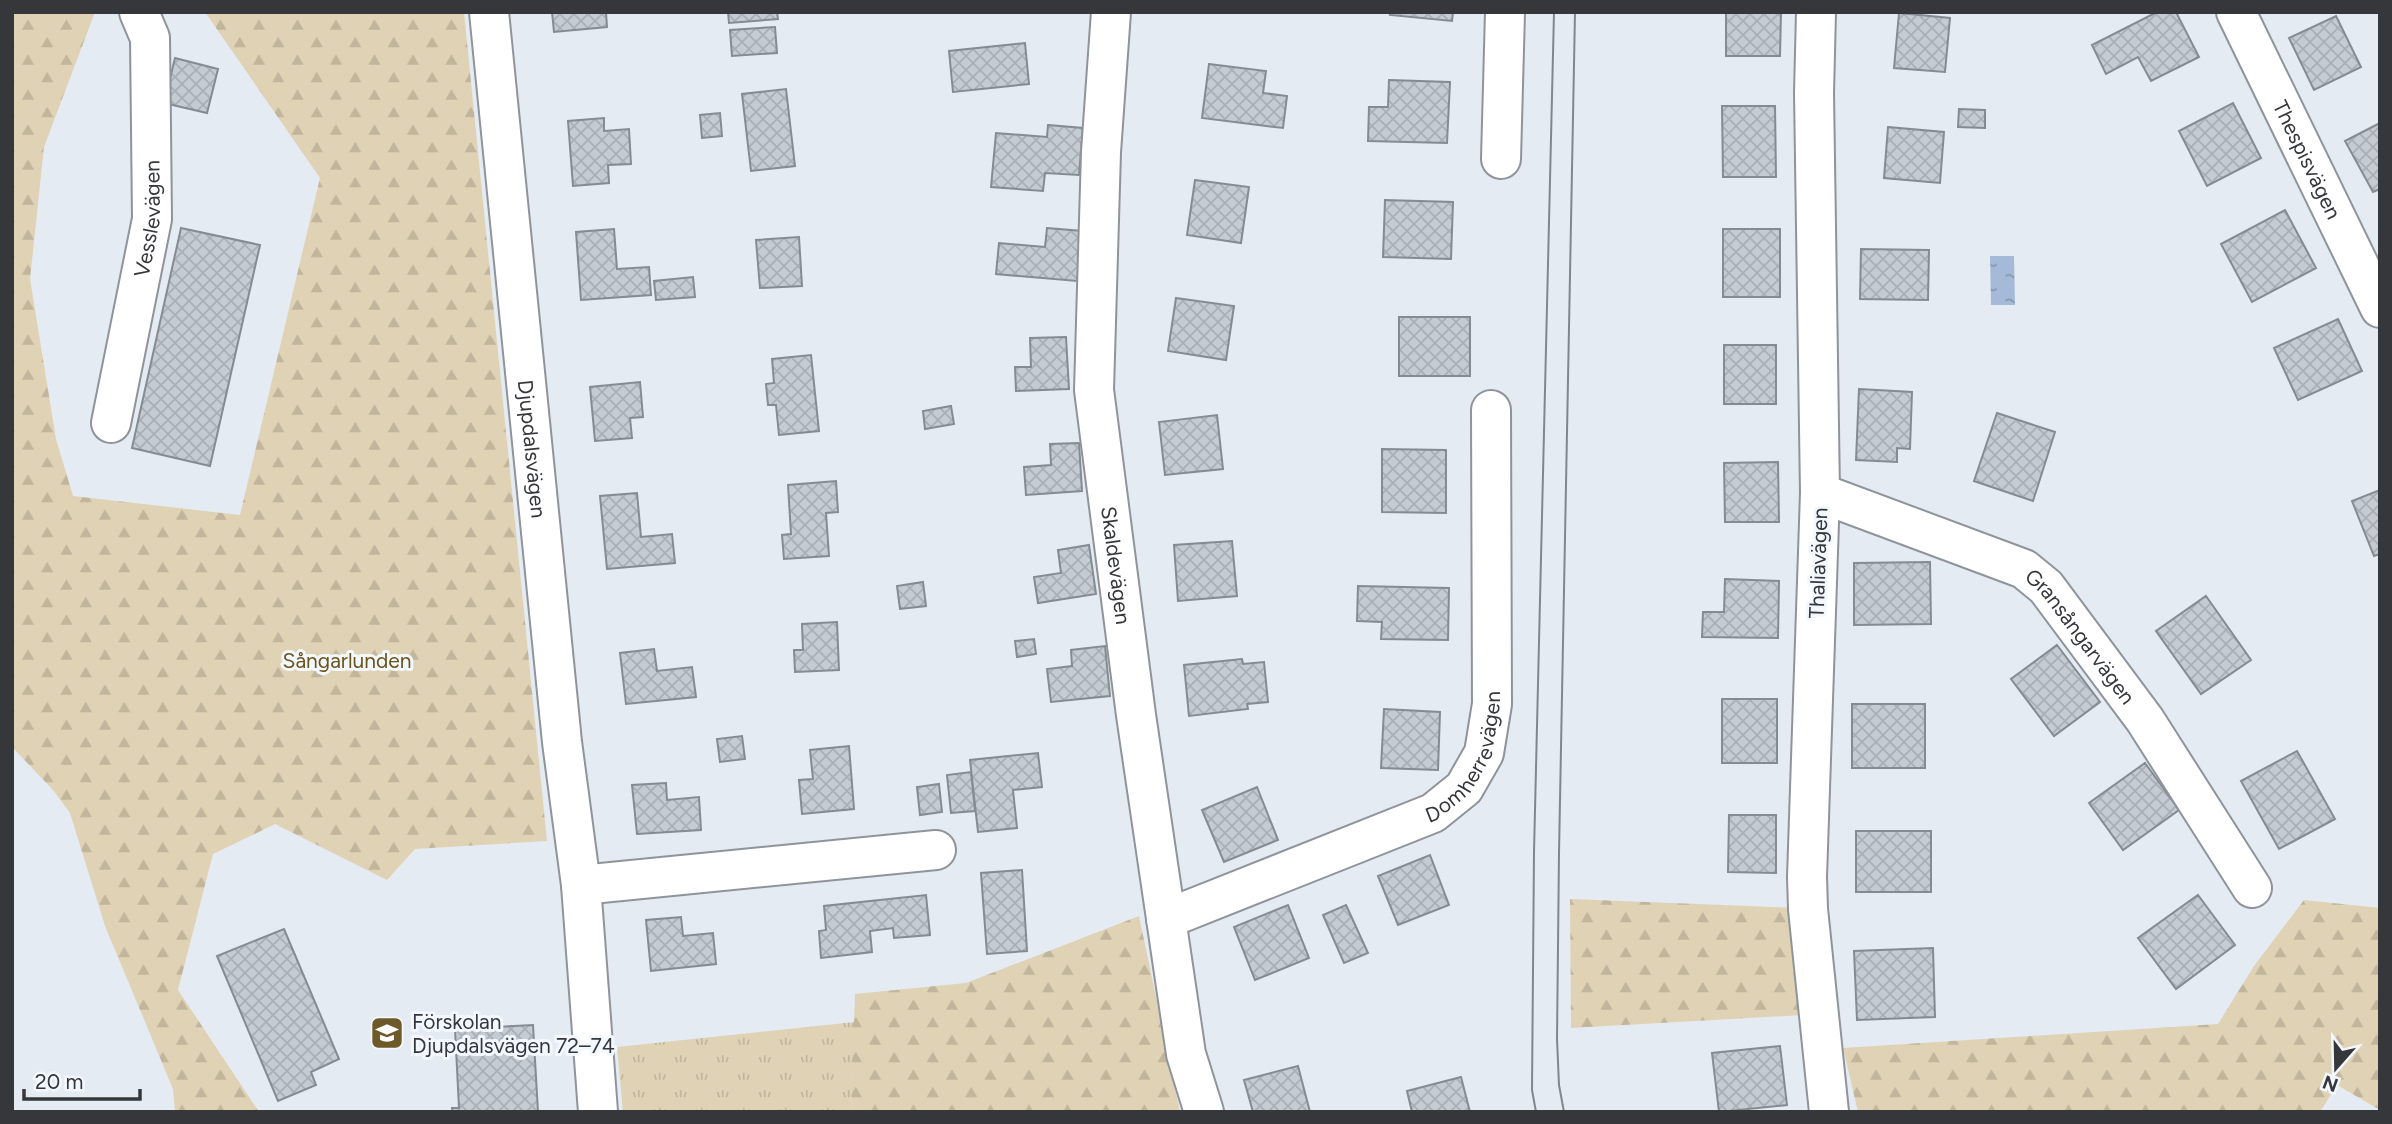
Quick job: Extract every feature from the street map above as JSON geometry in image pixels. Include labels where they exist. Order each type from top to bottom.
[{"type":"street","name":"Vesslevägen","points":[[111,423],[152,219],[150,38],[139,12]]},
{"type":"street","name":"Djupdalsvägen","points":[[489,12],[562,742],[581,885],[598,1112]]},
{"type":"street","name":"Skaldevägen","points":[[1111,12],[1101,152],[1094,390],[1136,715],[1186,1054],[1204,1112]]},
{"type":"street","points":[[1501,159],[1505,12]]},
{"type":"street","name":"Thaliavägen","points":[[1816,12],[1814,93],[1820,493],[1807,877],[1829,1112]]},
{"type":"street","name":"Thespisvägen","points":[[2236,12],[2380,308]]},
{"type":"street","name":"Domherrevägen","points":[[1166,919],[1433,813],[1464,788],[1484,753],[1492,704],[1491,410]]},
{"type":"street","name":"Gransångarvägen","points":[[1820,493],[2024,569],[2046,587],[2145,720],[2252,888]]},
{"type":"street","points":[[581,885],[936,849]]},
{"type":"green space","name":"Sångarlunden","points":[[12,12],[95,12],[44,147],[30,279],[56,439],[73,496],[240,515],[320,178],[205,12],[464,12],[547,841],[415,849],[387,880],[275,824],[213,854],[178,990],[259,1112],[175,1112],[173,1089],[105,926],[70,813],[53,790],[12,747]]},
{"type":"green space","points":[[1570,899],[1796,908],[1803,1015],[1571,1028]]},
{"type":"green space","points":[[2304,900],[2380,908],[2380,1110],[2337,1085],[2320,1112],[1858,1112],[1843,1048],[2218,1024],[2254,966]]},
{"type":"green space","points":[[1139,916],[1180,1112],[851,1112],[855,994],[966,983]]},
{"type":"green space","points":[[855,1022],[851,1112],[623,1112],[617,1047]]},
{"type":"water","points":[[1990,256],[2014,256],[2015,305],[1991,305]]},
{"type":"building","points":[[552,12],[606,12],[607,27],[554,32]]},
{"type":"building","points":[[728,12],[777,12],[778,19],[729,23]]},
{"type":"building","points":[[1391,12],[1453,12],[1452,21],[1390,15]]},
{"type":"building","points":[[1726,12],[1781,12],[1780,56],[1726,56]]},
{"type":"building","points":[[2157,12],[2176,12],[2199,57],[2151,81],[2138,57],[2106,74],[2092,45]]},
{"type":"building","points":[[1899,13],[1950,18],[1945,72],[1894,68]]},
{"type":"building","points":[[2336,16],[2361,67],[2314,90],[2289,38]]},
{"type":"building","points":[[775,27],[777,53],[732,56],[730,30]]},
{"type":"building","points":[[1025,43],[1029,84],[953,92],[949,51]]},
{"type":"building","points":[[175,58],[218,69],[207,113],[164,103]]},
{"type":"building","points":[[1209,64],[1266,71],[1263,93],[1287,96],[1283,128],[1202,118]]},
{"type":"building","points":[[1389,80],[1450,82],[1447,143],[1368,141],[1369,107],[1388,107]]},
{"type":"building","points":[[786,89],[795,166],[751,171],[742,94]]},
{"type":"building","points":[[2233,103],[2261,158],[2207,186],[2179,131]]},
{"type":"building","points":[[1722,106],[1775,106],[1776,177],[1723,177]]},
{"type":"building","points":[[1959,109],[1985,110],[1985,128],[1958,127]]},
{"type":"building","points":[[720,113],[722,136],[702,138],[700,115]]},
{"type":"building","points":[[604,118],[604,131],[629,129],[631,164],[608,165],[609,183],[573,186],[568,121]]},
{"type":"building","points":[[2380,123],[2380,189],[2373,192],[2345,141]]},
{"type":"building","points":[[1048,125],[1083,128],[1079,175],[1045,173],[1043,191],[991,187],[996,133],[1047,137]]},
{"type":"building","points":[[1888,127],[1944,132],[1940,183],[1884,178]]},
{"type":"building","points":[[1195,180],[1249,187],[1241,243],[1187,235]]},
{"type":"building","points":[[1385,200],[1453,202],[1451,259],[1383,257]]},
{"type":"building","points":[[2285,210],[2316,268],[2252,302],[2221,244]]},
{"type":"building","points":[[181,228],[260,245],[210,466],[132,448]]},
{"type":"building","points":[[1047,228],[1082,231],[1077,281],[996,274],[999,243],[1045,247]]},
{"type":"building","points":[[614,229],[617,269],[649,267],[651,295],[581,300],[576,232]]},
{"type":"building","points":[[1723,229],[1780,229],[1780,297],[1723,297]]},
{"type":"building","points":[[799,237],[802,286],[760,288],[756,240]]},
{"type":"building","points":[[1861,249],[1929,250],[1928,300],[1860,299]]},
{"type":"building","points":[[693,277],[695,297],[656,300],[654,281]]},
{"type":"building","points":[[1176,298],[1234,306],[1226,360],[1168,351]]},
{"type":"building","points":[[1399,317],[1470,317],[1470,376],[1399,376]]},
{"type":"building","points":[[2338,319],[2362,371],[2298,400],[2274,348]]},
{"type":"building","points":[[1066,337],[1069,389],[1016,391],[1015,367],[1031,367],[1030,338]]},
{"type":"building","points":[[1724,345],[1776,345],[1776,404],[1724,404]]},
{"type":"building","points":[[811,355],[819,431],[779,435],[776,405],[768,405],[766,384],[774,383],[772,359]]},
{"type":"building","points":[[640,382],[643,417],[630,418],[632,438],[595,441],[590,387]]},
{"type":"building","points":[[1859,389],[1912,392],[1910,449],[1897,448],[1897,462],[1856,460]]},
{"type":"building","points":[[951,406],[954,424],[925,429],[923,411]]},
{"type":"building","points":[[1997,413],[2055,432],[2033,501],[1974,481]]},
{"type":"building","points":[[1217,415],[1223,469],[1165,475],[1159,422]]},
{"type":"building","points":[[1079,443],[1082,491],[1026,495],[1024,467],[1051,465],[1050,444]]},
{"type":"building","points":[[1382,449],[1446,450],[1446,513],[1382,512]]},
{"type":"building","points":[[1778,462],[1779,522],[1725,522],[1724,463]]},
{"type":"building","points":[[836,481],[838,512],[826,513],[829,556],[784,559],[782,535],[791,534],[788,485]]},
{"type":"building","points":[[2380,490],[2380,554],[2374,556],[2352,501]]},
{"type":"building","points":[[637,493],[641,537],[672,534],[675,563],[607,569],[600,496]]},
{"type":"building","points":[[1232,541],[1237,596],[1178,601],[1174,545]]},
{"type":"building","points":[[1089,545],[1096,594],[1038,603],[1034,577],[1061,573],[1058,550]]},
{"type":"building","points":[[1930,562],[1931,624],[1854,625],[1854,563]]},
{"type":"building","points":[[1725,579],[1779,581],[1778,638],[1702,637],[1703,612],[1724,612]]},
{"type":"building","points":[[923,582],[926,606],[900,609],[897,586]]},
{"type":"building","points":[[1358,586],[1449,588],[1448,640],[1381,639],[1382,622],[1357,621]]},
{"type":"building","points":[[2206,596],[2251,660],[2201,694],[2156,631]]},
{"type":"building","points":[[837,622],[839,670],[795,672],[794,650],[803,650],[802,624]]},
{"type":"building","points":[[1034,639],[1036,654],[1017,657],[1015,641]]},
{"type":"building","points":[[2057,645],[2100,702],[2054,736],[2011,679]]},
{"type":"building","points":[[1105,646],[1110,696],[1051,702],[1047,669],[1072,666],[1071,650]]},
{"type":"building","points":[[654,649],[657,671],[692,667],[696,697],[626,704],[620,653]]},
{"type":"building","points":[[1242,659],[1243,664],[1264,662],[1268,702],[1247,704],[1248,709],[1189,716],[1184,665]]},
{"type":"building","points":[[1722,699],[1777,699],[1777,763],[1722,763]]},
{"type":"building","points":[[1852,704],[1925,704],[1925,768],[1852,768]]},
{"type":"building","points":[[1384,709],[1440,712],[1438,770],[1381,768]]},
{"type":"building","points":[[742,736],[745,759],[720,762],[717,739]]},
{"type":"building","points":[[849,746],[854,809],[802,814],[799,780],[813,779],[810,750]]},
{"type":"building","points":[[2297,751],[2335,819],[2279,849],[2241,781]]},
{"type":"building","points":[[1038,753],[1042,787],[1013,790],[1017,828],[978,832],[970,760]]},
{"type":"building","points":[[2145,763],[2179,810],[2123,850],[2089,803]]},
{"type":"building","points":[[971,772],[975,811],[951,813],[947,775]]},
{"type":"building","points":[[666,783],[667,800],[699,797],[701,830],[637,834],[632,785]]},
{"type":"building","points":[[939,784],[942,812],[920,815],[917,787]]},
{"type":"building","points":[[1257,787],[1278,840],[1224,862],[1202,810]]},
{"type":"building","points":[[1729,815],[1776,815],[1776,873],[1728,872]]},
{"type":"building","points":[[1856,831],[1931,831],[1931,892],[1856,892]]},
{"type":"building","points":[[1430,855],[1449,905],[1398,925],[1378,876]]},
{"type":"building","points":[[1022,870],[1027,951],[987,954],[981,873]]},
{"type":"building","points":[[926,895],[930,935],[894,938],[893,928],[870,931],[872,952],[821,958],[819,931],[826,930],[824,906]]},
{"type":"building","points":[[2198,895],[2235,945],[2176,989],[2138,938]]},
{"type":"building","points":[[1288,905],[1309,958],[1255,980],[1234,927]]},
{"type":"building","points":[[1346,905],[1368,953],[1344,963],[1323,915]]},
{"type":"building","points":[[681,917],[683,936],[713,933],[716,964],[651,971],[646,920]]},
{"type":"building","points":[[284,929],[339,1059],[311,1072],[316,1085],[278,1101],[217,956]]},
{"type":"building","points":[[1933,948],[1935,1017],[1857,1020],[1854,951]]},
{"type":"building","points":[[533,1025],[538,1112],[453,1112],[452,1108],[459,1108],[455,1029]]},
{"type":"building","points":[[1780,1046],[1787,1105],[1719,1112],[1712,1053]]},
{"type":"building","points":[[1298,1066],[1310,1112],[1253,1112],[1244,1080]]},
{"type":"building","points":[[1461,1077],[1470,1112],[1412,1112],[1407,1091]]},
{"type":"tram line","points":[[1536,1112],[1532,1090],[1534,852],[1554,12]]},
{"type":"tram line","points":[[1564,1112],[1559,1085],[1557,1039],[1575,12]]},
{"type":"place","name":"Förskolan Djupdalsvägen 72–74","points":[[387,1033]]}]
